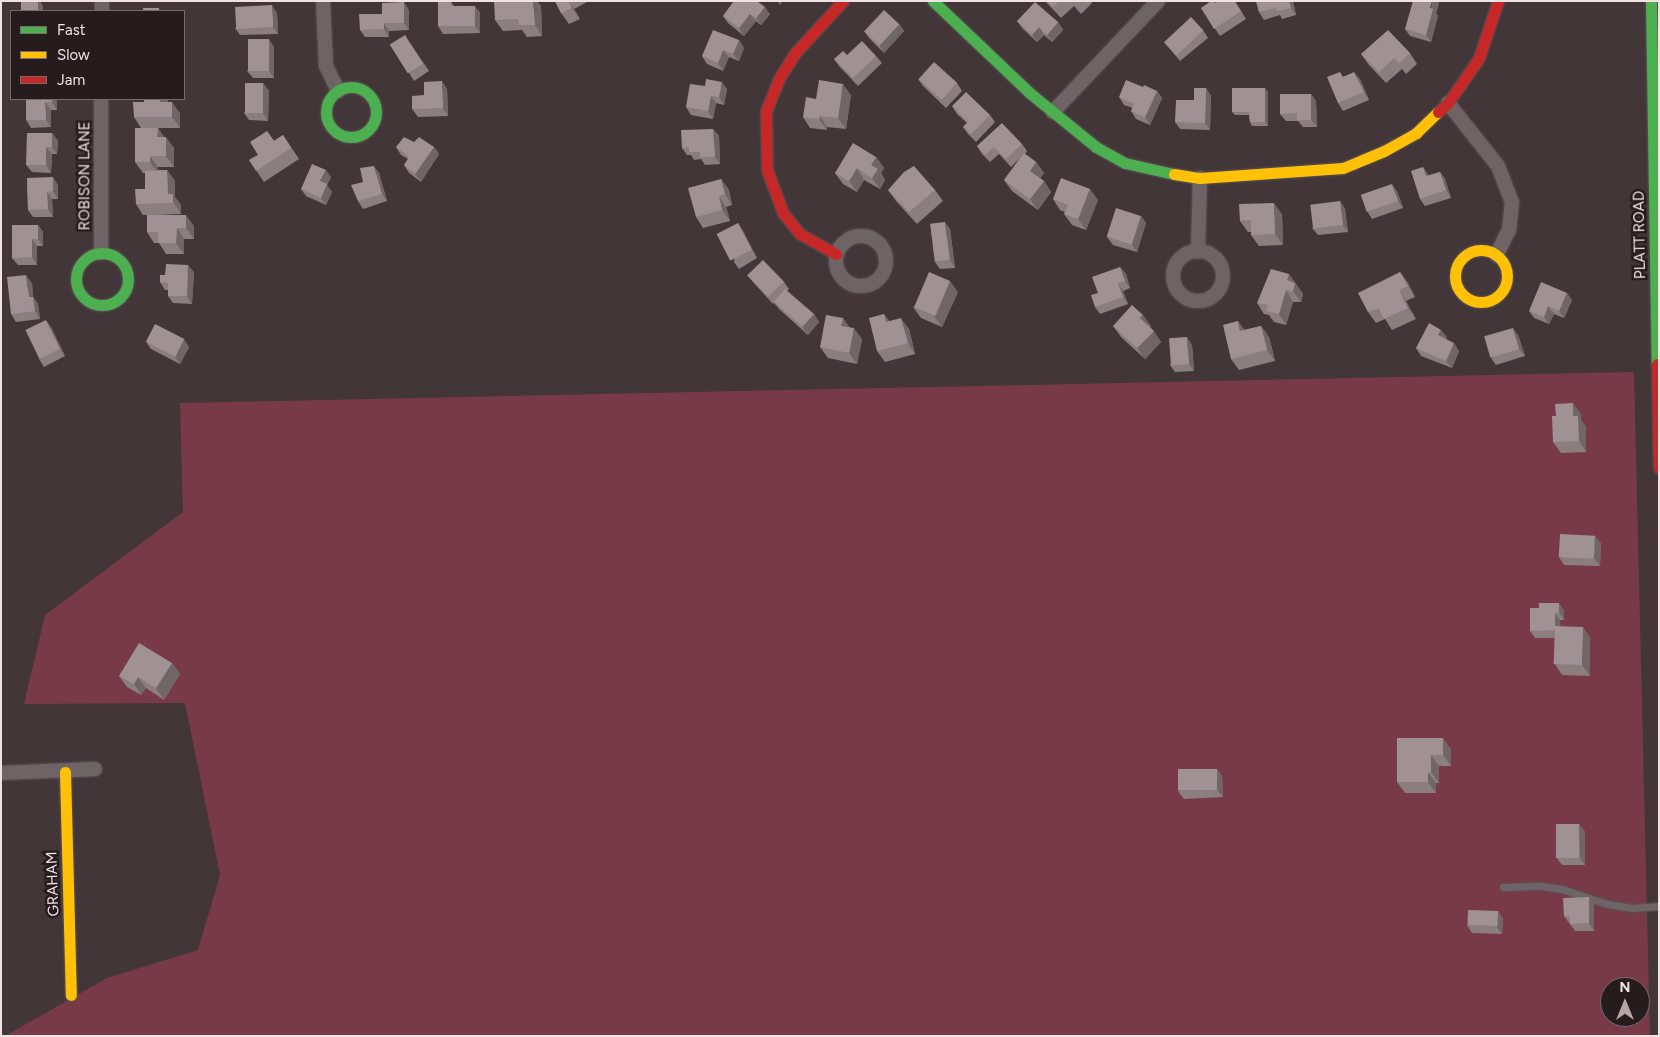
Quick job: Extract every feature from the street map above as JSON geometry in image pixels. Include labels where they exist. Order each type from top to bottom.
[{"type":"street","points":[[323,1],[326,66],[338,91]]},
{"type":"street","points":[[836,254],[800,234],[784,213],[767,170],[766,111],[780,77],[795,53],[843,1]]},
{"type":"street","points":[[933,1],[1053,112],[1096,147],[1125,163],[1158,172],[1200,178],[1343,168],[1384,151],[1416,133],[1448,103],[1479,58],[1498,1]]},
{"type":"street","points":[[1053,112],[1158,1]]},
{"type":"street","name":"PLATT ROAD","points":[[1651,1],[1659,468]]},
{"type":"street","points":[[354,88],[370,97],[376,112],[371,126],[366,132],[350,137],[334,131],[329,125],[326,108],[329,100],[338,91],[354,88]]},
{"type":"street","name":"ROBISON LANE","points":[[101,253],[102,100]]},
{"type":"street","points":[[1448,103],[1498,166],[1512,202],[1509,230],[1496,255]]},
{"type":"street","points":[[1198,252],[1200,178]]},
{"type":"street","points":[[1476,250],[1485,250],[1496,255],[1504,264],[1507,272],[1503,290],[1489,301],[1471,300],[1464,296],[1455,280],[1457,264],[1462,258],[1476,250]]},
{"type":"street","points":[[101,253],[117,258],[123,264],[128,279],[126,288],[115,301],[97,304],[82,296],[76,280],[80,264],[93,254],[101,253]]},
{"type":"street","points":[[1,773],[65,772],[95,769]]},
{"type":"street","name":"GRAHAM","points":[[65,772],[71,995]]},
{"type":"lane","points":[[1503,887],[1541,886],[1562,889],[1607,904],[1631,908],[1659,906]]},
{"type":"shaded area","points":[[1634,372],[1649,977],[1600,977],[1600,1027],[1650,1027],[1650,1036],[5,1036],[107,978],[198,950],[220,875],[185,703],[24,704],[45,615],[183,512],[180,403]]},
{"type":"building","points":[[21,1],[38,1],[38,10],[21,10]]},
{"type":"building","points":[[494,1],[533,1],[535,25],[519,25],[518,19],[495,20]]},
{"type":"building","points":[[555,1],[568,1],[572,8],[561,13]]},
{"type":"building","points":[[734,1],[757,1],[765,7],[756,18],[750,14],[739,28],[723,16]]},
{"type":"building","points":[[1047,1],[1059,1],[1053,7]]},
{"type":"building","points":[[1211,1],[1215,3],[1217,1],[1234,1],[1241,11],[1214,29],[1201,8]]},
{"type":"building","points":[[1256,1],[1289,1],[1291,8],[1277,11],[1276,8],[1259,12]]},
{"type":"building","points":[[1413,1],[1432,1],[1430,8],[1433,9],[1426,35],[1405,29]]},
{"type":"building","points":[[404,2],[404,23],[384,23],[384,29],[360,30],[359,14],[382,14],[382,3]]},
{"type":"building","points":[[438,2],[451,2],[451,6],[475,6],[475,26],[438,26]]},
{"type":"building","points":[[1035,2],[1058,22],[1047,35],[1039,27],[1032,35],[1017,21]]},
{"type":"building","points":[[272,5],[273,27],[236,29],[235,7]]},
{"type":"building","points":[[143,8],[159,8],[159,10],[143,10]]},
{"type":"building","points":[[884,10],[899,24],[880,46],[864,31]]},
{"type":"building","points":[[1191,17],[1203,30],[1176,55],[1164,42]]},
{"type":"building","points":[[713,30],[739,40],[733,54],[723,50],[718,63],[702,56]]},
{"type":"building","points":[[1388,30],[1410,53],[1399,63],[1394,58],[1379,72],[1361,54]]},
{"type":"building","points":[[405,35],[423,64],[408,73],[390,45]]},
{"type":"building","points":[[248,39],[269,39],[269,71],[248,71]]},
{"type":"building","points":[[862,41],[876,56],[853,78],[834,59],[843,51],[847,55]]},
{"type":"building","points":[[934,62],[957,83],[942,100],[919,79]]},
{"type":"building","points":[[1340,72],[1343,77],[1354,72],[1364,92],[1338,103],[1327,77]]},
{"type":"building","points":[[706,79],[722,82],[719,97],[711,96],[708,111],[686,107],[690,84],[705,86]]},
{"type":"building","points":[[819,80],[843,84],[838,118],[820,116],[819,119],[803,117],[806,97],[816,99]]},
{"type":"building","points":[[1126,80],[1157,91],[1145,117],[1131,111],[1134,104],[1119,97]]},
{"type":"building","points":[[442,81],[443,108],[412,109],[412,96],[424,95],[424,82]]},
{"type":"building","points":[[245,83],[263,83],[263,113],[245,113]]},
{"type":"building","points":[[1194,88],[1206,88],[1205,123],[1175,122],[1176,100],[1194,100]]},
{"type":"building","points":[[1232,88],[1265,88],[1265,122],[1250,122],[1249,112],[1232,112]]},
{"type":"building","points":[[966,92],[990,115],[971,134],[963,127],[968,122],[952,106]]},
{"type":"building","points":[[1280,94],[1311,94],[1311,120],[1297,120],[1297,113],[1280,114]]},
{"type":"building","points":[[26,100],[52,100],[52,102],[45,102],[46,120],[26,120]]},
{"type":"building","points":[[144,100],[160,100],[160,102],[172,102],[172,117],[134,117],[133,102],[144,102]]},
{"type":"building","points":[[1002,123],[1022,144],[1006,159],[994,147],[985,155],[977,146]]},
{"type":"building","points":[[135,128],[158,128],[157,137],[166,137],[166,156],[150,156],[150,162],[135,162]]},
{"type":"building","points":[[713,129],[715,157],[700,157],[700,152],[689,152],[689,147],[682,148],[681,130]]},
{"type":"building","points":[[267,131],[274,141],[283,135],[291,148],[256,171],[249,160],[258,155],[250,142]]},
{"type":"building","points":[[27,133],[52,133],[52,147],[46,147],[46,165],[26,165]]},
{"type":"building","points":[[404,137],[414,142],[419,137],[434,147],[415,174],[404,165],[409,157],[396,147]]},
{"type":"building","points":[[853,143],[876,157],[871,165],[878,169],[872,178],[857,168],[849,181],[835,173]]},
{"type":"building","points":[[1024,153],[1036,162],[1030,171],[1044,181],[1030,199],[1004,180]]},
{"type":"building","points":[[312,164],[326,170],[320,181],[327,184],[321,198],[301,189]]},
{"type":"building","points":[[374,166],[382,194],[358,201],[351,185],[363,182],[360,168]]},
{"type":"building","points":[[914,166],[935,190],[909,212],[888,190],[904,172]]},
{"type":"building","points":[[1423,167],[1426,176],[1440,172],[1446,190],[1420,199],[1411,171]]},
{"type":"building","points":[[167,170],[168,194],[173,194],[173,203],[136,204],[135,189],[145,189],[145,171]]},
{"type":"building","points":[[53,177],[53,191],[47,192],[48,209],[28,210],[27,178]]},
{"type":"building","points":[[1061,178],[1090,189],[1078,219],[1064,214],[1068,205],[1053,199]]},
{"type":"building","points":[[721,179],[725,194],[719,196],[722,210],[696,217],[688,188]]},
{"type":"building","points":[[1392,184],[1398,201],[1367,212],[1361,195]]},
{"type":"building","points":[[1340,201],[1343,225],[1313,228],[1310,205]]},
{"type":"building","points":[[1274,203],[1275,234],[1251,235],[1251,220],[1240,221],[1239,204]]},
{"type":"building","points":[[1116,208],[1141,216],[1131,245],[1107,237]]},
{"type":"building","points":[[147,215],[186,215],[186,228],[177,228],[176,243],[158,243],[158,232],[147,232]]},
{"type":"building","points":[[945,222],[950,260],[935,262],[930,224]]},
{"type":"building","points":[[738,223],[752,250],[730,261],[717,234]]},
{"type":"building","points":[[12,225],[38,225],[38,239],[32,239],[32,257],[12,258]]},
{"type":"building","points":[[763,260],[784,282],[768,297],[747,275]]},
{"type":"building","points":[[166,264],[188,265],[187,296],[168,296],[168,283],[160,282],[160,275],[165,275]]},
{"type":"building","points":[[1120,267],[1125,281],[1118,283],[1123,297],[1095,307],[1091,295],[1098,293],[1092,277]]},
{"type":"building","points":[[1271,269],[1289,274],[1287,280],[1295,283],[1293,291],[1286,290],[1279,314],[1266,311],[1268,305],[1257,303]]},
{"type":"building","points":[[929,272],[950,281],[935,316],[914,307]]},
{"type":"building","points":[[1400,272],[1408,286],[1399,290],[1408,308],[1384,319],[1379,308],[1368,312],[1358,293]]},
{"type":"building","points":[[26,275],[29,297],[33,297],[35,311],[11,314],[7,277]]},
{"type":"building","points":[[1541,282],[1567,293],[1559,311],[1548,306],[1544,317],[1529,311]]},
{"type":"building","points":[[785,289],[814,314],[803,327],[774,302]]},
{"type":"building","points":[[1132,305],[1143,315],[1140,318],[1154,331],[1137,348],[1113,326]]},
{"type":"building","points":[[884,314],[886,322],[901,318],[908,343],[877,351],[869,318]]},
{"type":"building","points":[[826,315],[843,318],[841,326],[854,328],[849,353],[820,347]]},
{"type":"building","points":[[46,320],[60,349],[39,359],[25,330]]},
{"type":"building","points":[[1238,321],[1240,331],[1261,326],[1267,350],[1231,359],[1223,325]]},
{"type":"building","points":[[1429,323],[1441,330],[1438,335],[1454,343],[1446,361],[1416,348]]},
{"type":"building","points":[[155,324],[184,339],[175,357],[146,342]]},
{"type":"building","points":[[1513,328],[1519,349],[1490,357],[1484,336]]},
{"type":"building","points":[[1187,337],[1189,364],[1171,365],[1169,338]]},
{"type":"building","points":[[1573,403],[1573,416],[1578,416],[1579,441],[1553,442],[1552,416],[1556,416],[1555,404]]},
{"type":"building","points":[[1560,534],[1595,536],[1594,559],[1559,557]]},
{"type":"building","points":[[1539,603],[1559,603],[1559,612],[1555,613],[1555,630],[1530,631],[1530,608],[1539,608]]},
{"type":"building","points":[[1555,626],[1583,627],[1582,665],[1554,664]]},
{"type":"building","points":[[139,643],[172,663],[156,688],[138,677],[134,684],[119,676]]},
{"type":"building","points":[[1397,738],[1443,738],[1443,755],[1431,755],[1431,772],[1428,772],[1428,782],[1397,782]]},
{"type":"building","points":[[1178,769],[1217,769],[1217,790],[1178,790]]},
{"type":"building","points":[[1556,824],[1579,824],[1579,858],[1556,858]]},
{"type":"building","points":[[1589,897],[1589,923],[1570,924],[1570,916],[1564,916],[1563,898]]},
{"type":"building","points":[[1468,910],[1498,911],[1497,926],[1467,925]]},
{"type":"traffic: fast","points":[[933,1],[1031,94],[1096,147],[1125,163],[1174,174]]},
{"type":"traffic: fast","points":[[1651,1],[1657,364]]},
{"type":"traffic: fast","points":[[351,87],[360,89],[371,98],[376,112],[374,121],[365,132],[351,137],[342,135],[331,126],[326,112],[328,103],[337,92],[351,87]]},
{"type":"traffic: fast","points":[[102,253],[112,255],[120,261],[126,269],[128,279],[126,289],[120,297],[112,303],[102,305],[92,303],[84,297],[78,289],[76,279],[78,269],[84,261],[92,255],[102,253]]},
{"type":"traffic: slow","points":[[1174,174],[1200,178],[1343,168],[1384,151],[1416,133],[1438,112]]},
{"type":"traffic: slow","points":[[1476,250],[1486,250],[1495,254],[1503,262],[1507,276],[1503,290],[1495,298],[1486,302],[1476,302],[1467,298],[1459,290],[1455,281],[1455,271],[1459,262],[1467,254],[1476,250]]},
{"type":"traffic: slow","points":[[65,772],[71,995]]},
{"type":"traffic: jam","points":[[836,254],[800,234],[783,213],[767,170],[766,111],[780,77],[795,53],[843,1]]},
{"type":"traffic: jam","points":[[1438,112],[1448,103],[1479,58],[1498,1]]},
{"type":"traffic: jam","points":[[1657,364],[1659,468]]}]
